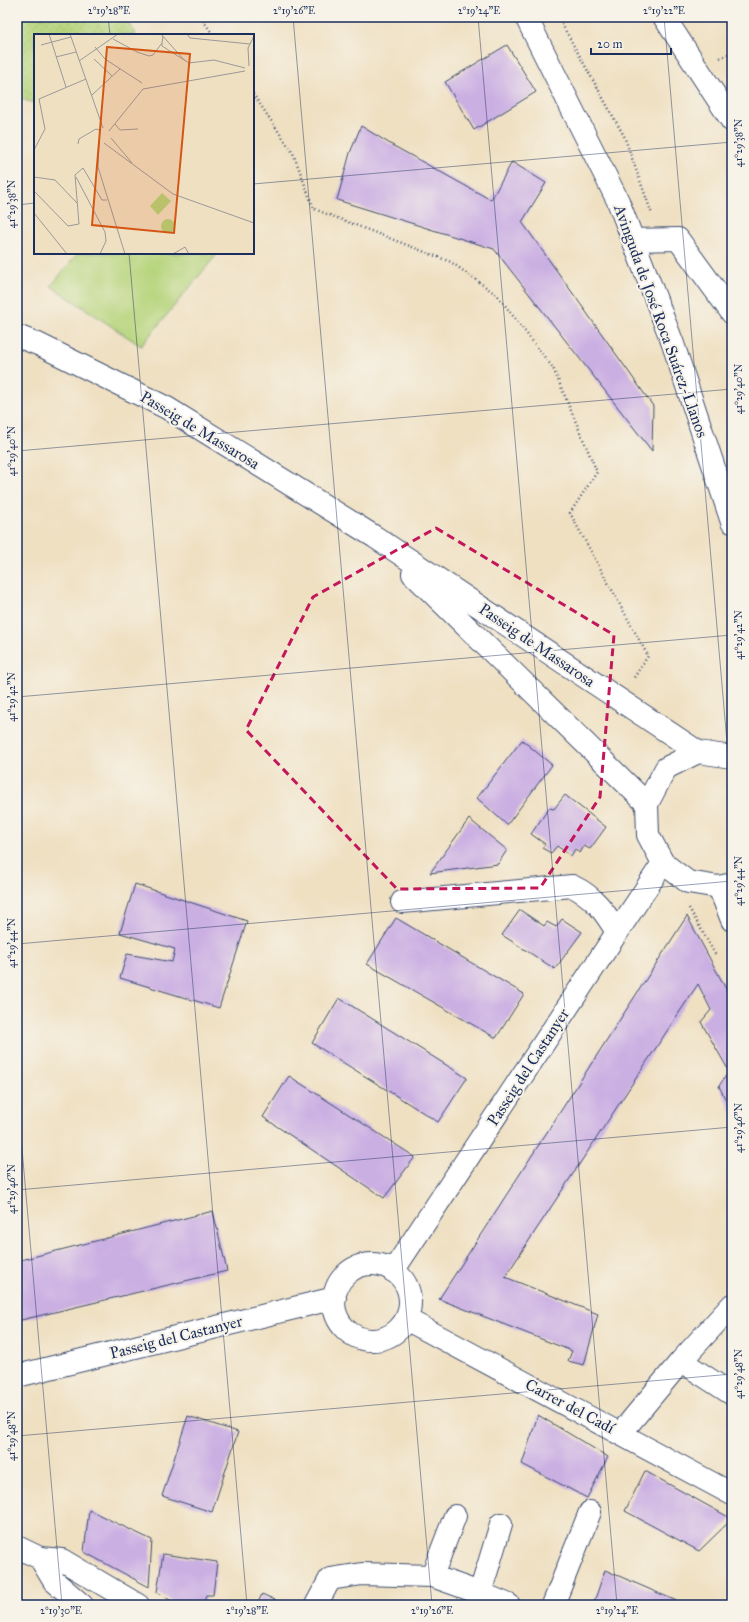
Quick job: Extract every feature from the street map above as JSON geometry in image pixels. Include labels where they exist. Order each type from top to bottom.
[{"type":"street","name":"Avinguda de José Roca Suárez-Llanos","points":[[526,17],[618,201],[673,344],[732,522]]},
{"type":"street","points":[[664,17],[732,121]]},
{"type":"street","points":[[633,240],[678,239],[732,313]]},
{"type":"street","name":"Passeig de Massarosa","points":[[17,336],[38,344],[167,408],[375,537],[698,752]]},
{"type":"street","name":"Passeig de Massarosa","points":[[375,537],[647,804]]},
{"type":"street","points":[[732,756],[698,752],[666,768],[647,804],[648,835],[663,863],[688,882],[725,885],[732,920]]},
{"type":"street","name":"Passeig del Castanyer","points":[[393,1271],[663,863]]},
{"type":"street","points":[[402,902],[572,886],[587,893],[602,908],[617,932]]},
{"type":"street","points":[[372,1265],[379,1265],[393,1271],[400,1277],[409,1292],[409,1311],[406,1319],[395,1333],[387,1337],[370,1340],[362,1339],[346,1330],[340,1323],[335,1306],[337,1290],[344,1277],[357,1268],[372,1265]]},
{"type":"street","name":"Passeig del Castanyer","points":[[17,1376],[335,1298]]},
{"type":"street","points":[[621,1433],[681,1361],[732,1305]]},
{"type":"street","name":"Carrer del Cadí","points":[[406,1319],[621,1433],[732,1494]]},
{"type":"street","points":[[681,1361],[732,1394]]},
{"type":"street","points":[[553,1605],[590,1512]]},
{"type":"street","points":[[432,1576],[455,1516]]},
{"type":"street","points":[[480,1593],[501,1524]]},
{"type":"street","points":[[17,1547],[40,1558],[62,1560],[138,1605]]},
{"type":"street","points":[[40,1558],[54,1581],[82,1605]]},
{"type":"street","points":[[316,1605],[330,1579],[362,1574],[432,1576],[480,1593],[508,1605]]},
{"type":"path","points":[[201,17],[212,34]]},
{"type":"path","points":[[254,95],[293,153],[314,209],[451,262],[497,295],[553,368],[597,472],[570,513],[648,656],[620,700]]},
{"type":"path","points":[[688,906],[692,910],[715,954]]},
{"type":"highlighted area","points":[[436,528],[614,635],[600,797],[540,888],[397,889],[246,730],[313,597]]},
{"type":"green space","points":[[27,17],[113,17],[130,25],[135,34],[34,34],[34,103],[17,98],[17,21]]},
{"type":"green space","points":[[77,254],[217,254],[141,346],[51,286]]},
{"type":"building","points":[[507,45],[536,92],[474,130],[445,82]]},
{"type":"building","points":[[361,126],[491,200],[512,162],[546,183],[522,222],[653,406],[652,451],[494,249],[337,200],[350,153]]},
{"type":"building","points":[[522,740],[552,765],[507,825],[477,798]]},
{"type":"building","points":[[565,795],[606,827],[590,849],[584,846],[580,853],[575,849],[571,856],[557,846],[551,853],[542,848],[545,844],[531,834],[549,808],[554,809]]},
{"type":"building","points":[[469,819],[507,850],[498,864],[430,873]]},
{"type":"building","points":[[135,884],[247,921],[219,1008],[120,978],[127,954],[172,962],[175,949],[120,933]]},
{"type":"building","points":[[520,910],[544,926],[547,922],[556,927],[562,919],[582,932],[555,969],[502,935]]},
{"type":"building","points":[[687,916],[732,1000],[732,1113],[719,1086],[729,1071],[701,1022],[711,1010],[698,984],[505,1277],[598,1314],[584,1365],[568,1361],[572,1351],[439,1299]]},
{"type":"building","points":[[396,918],[524,994],[496,1038],[367,964]]},
{"type":"building","points":[[339,998],[467,1078],[438,1122],[312,1043]]},
{"type":"building","points":[[289,1076],[415,1157],[384,1198],[263,1117]]},
{"type":"building","points":[[213,1211],[227,1271],[17,1321],[17,1261]]},
{"type":"building","points":[[538,1415],[608,1457],[587,1498],[522,1464]]},
{"type":"building","points":[[188,1416],[238,1432],[212,1512],[162,1496]]},
{"type":"building","points":[[645,1471],[732,1519],[699,1551],[625,1511]]},
{"type":"building","points":[[89,1510],[152,1540],[149,1587],[84,1552]]},
{"type":"building","points":[[163,1554],[217,1562],[213,1595],[206,1595],[203,1605],[178,1605],[157,1592]]},
{"type":"building","points":[[605,1570],[686,1605],[593,1605]]},
{"type":"building","points":[[262,1594],[286,1605],[257,1605]]}]
